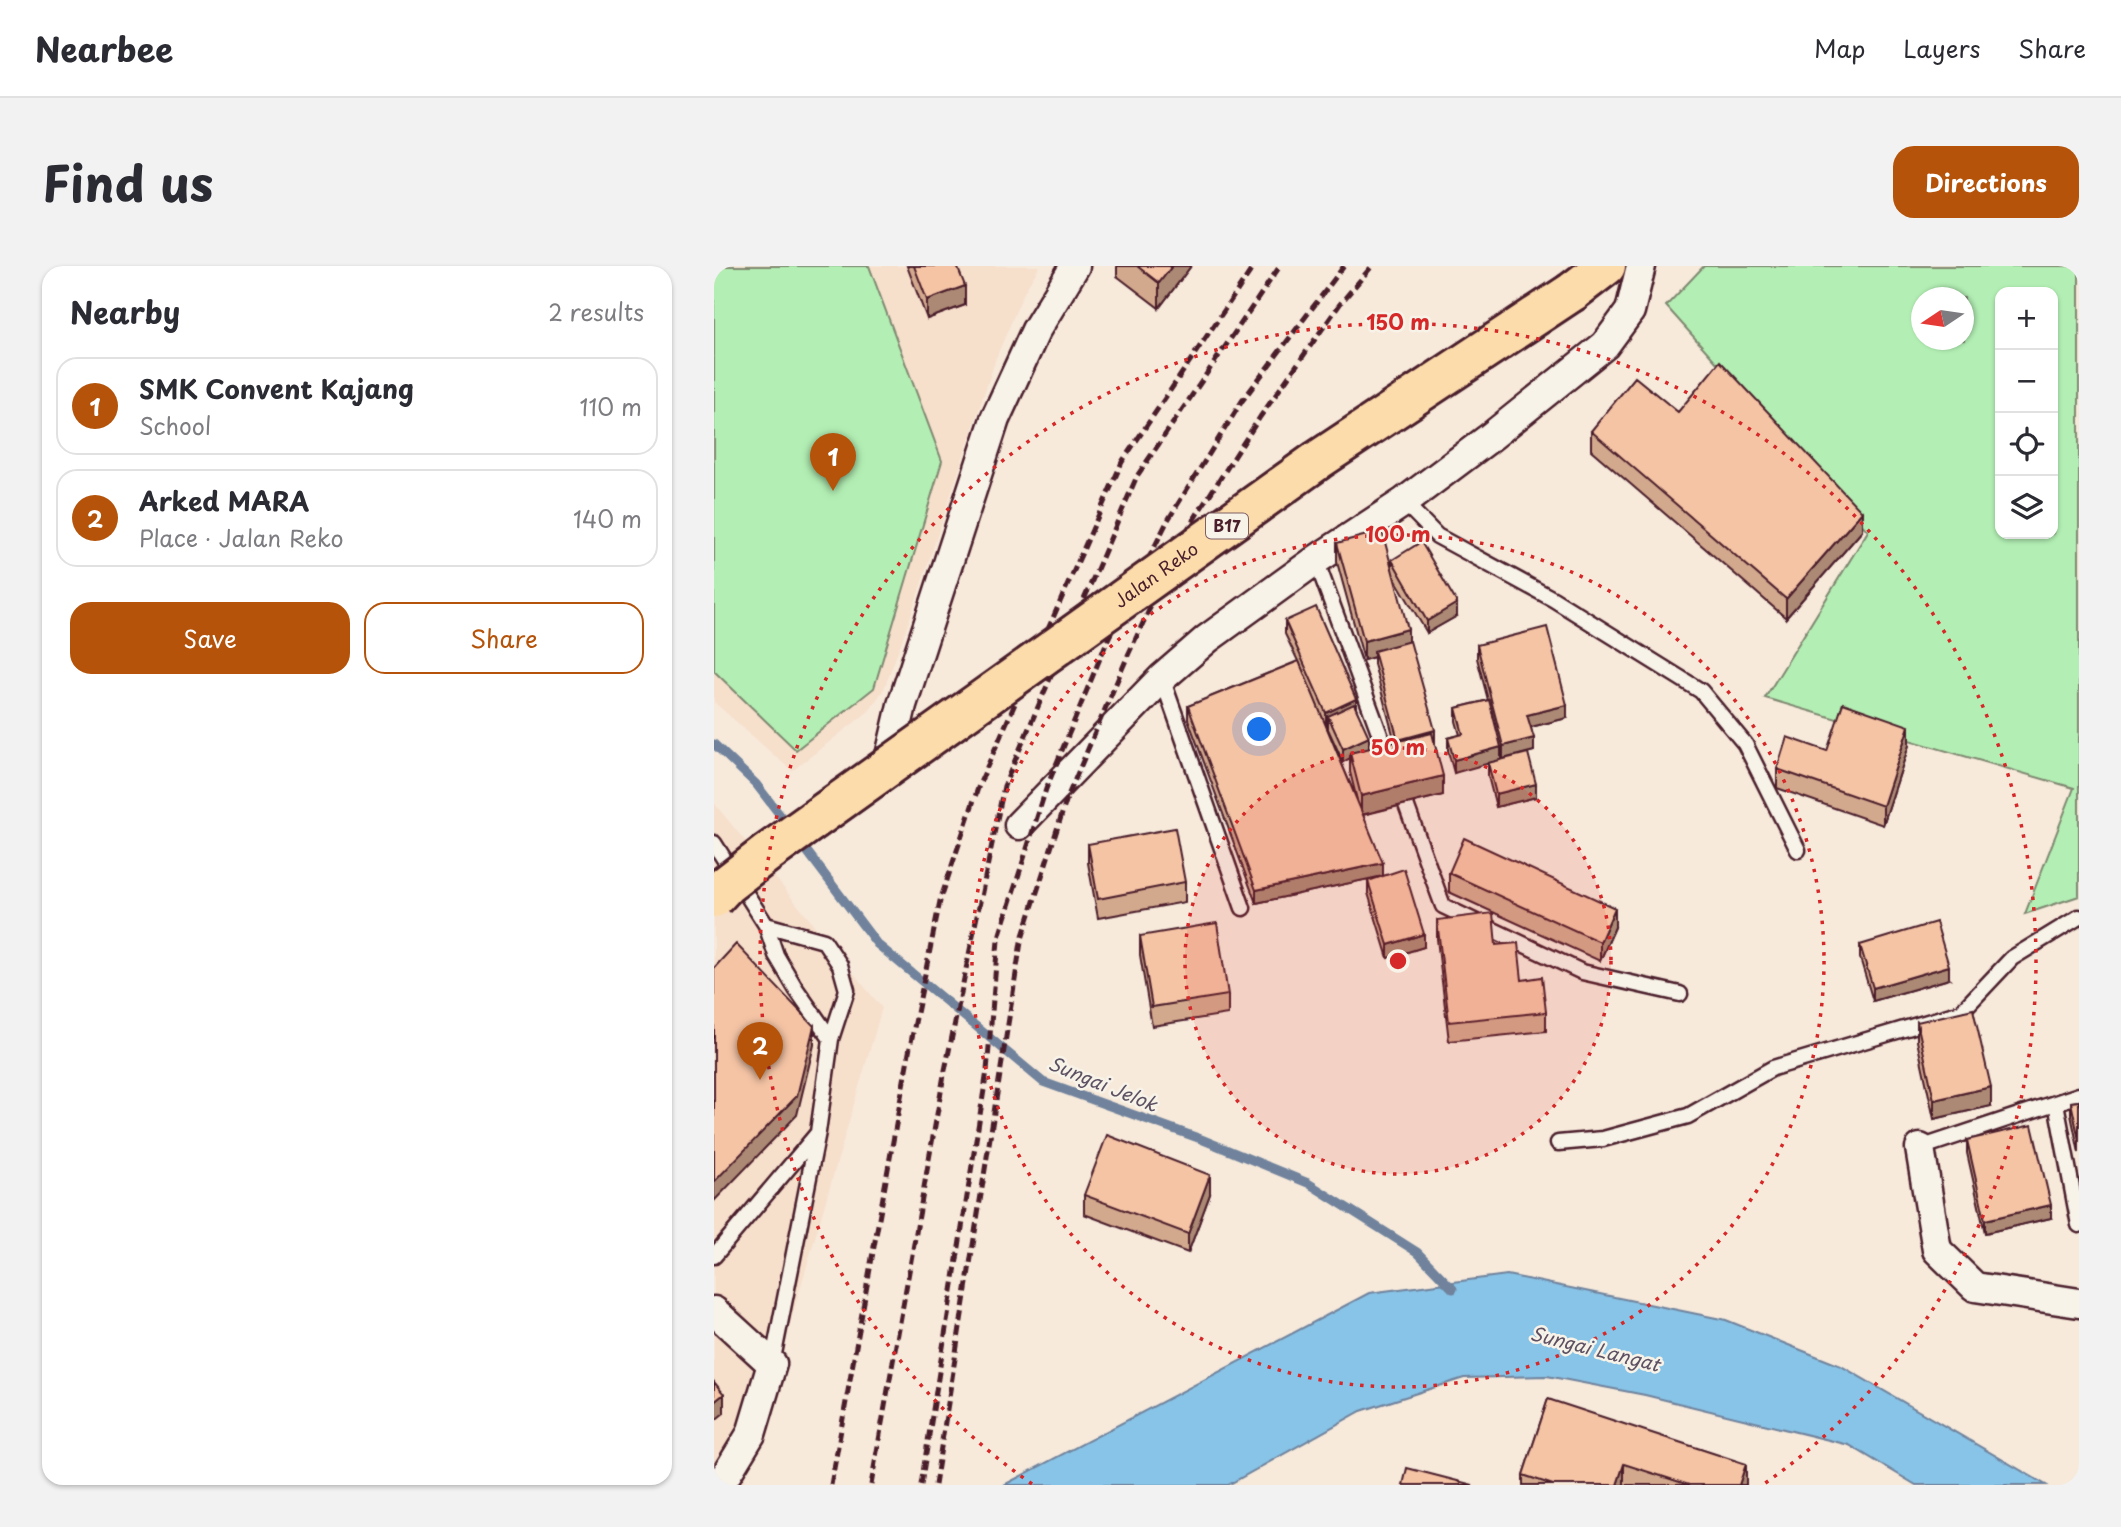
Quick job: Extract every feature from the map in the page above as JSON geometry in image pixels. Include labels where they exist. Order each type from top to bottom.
[{"type":"main road","name":"Jalan Reko","points":[[714,898],[726,885],[766,854],[1318,460],[1572,292],[1606,266]]},
{"type":"street","points":[[887,769],[902,705],[995,419],[1036,330],[1075,266]]},
{"type":"street","points":[[1019,825],[1162,678],[1207,639],[1316,560],[1404,502],[1605,345],[1630,311],[1641,266]]},
{"type":"street","points":[[1920,1148],[1937,1251],[1975,1287],[2079,1303]]},
{"type":"street","points":[[714,1311],[772,1364],[751,1434],[720,1485]]},
{"type":"lane","points":[[1404,502],[1437,536],[1553,599],[1701,691],[1745,744],[1798,850]]},
{"type":"lane","points":[[1316,560],[1443,906],[1582,972],[1680,994]]},
{"type":"lane","points":[[1162,678],[1243,908]]},
{"type":"lane","points":[[714,843],[766,925],[776,955],[796,989],[831,1039]]},
{"type":"lane","points":[[1558,1143],[1604,1139],[1688,1116],[1773,1068],[1961,1012],[2012,958],[2079,917]]},
{"type":"lane","points":[[766,925],[824,941],[840,965],[847,990],[831,1039],[818,1132],[772,1364]]},
{"type":"lane","points":[[1920,1148],[2079,1095]]},
{"type":"lane","points":[[2056,1103],[2079,1225]]},
{"type":"lane","points":[[714,1256],[818,1132]]},
{"type":"shaded area","points":[[714,266],[1040,266],[1024,292],[996,358],[884,689],[869,711],[792,771],[714,702]]},
{"type":"shaded area","points":[[714,803],[882,1008],[743,1485],[714,1485]]},
{"type":"green space","points":[[714,266],[869,266],[942,461],[874,688],[796,750],[714,671]]},
{"type":"green space","points":[[1704,266],[2079,266],[2079,896],[2025,914],[2074,788],[1765,698],[1868,531],[1666,306]]},
{"type":"water","name":"Sungai Langat","points":[[1507,1275],[1726,1320],[1841,1366],[2046,1485],[1916,1485],[1849,1445],[1645,1395],[1547,1376],[1464,1378],[1361,1411],[1228,1485],[1004,1485],[1369,1293]]},
{"type":"building","points":[[914,266],[957,266],[965,286],[927,300]]},
{"type":"building","points":[[1137,266],[1172,266],[1159,283]]},
{"type":"building","points":[[1720,361],[1862,512],[1786,599],[1591,431],[1635,377],[1678,412]]},
{"type":"building","points":[[1382,531],[1408,629],[1364,641],[1337,543]]},
{"type":"building","points":[[1421,542],[1457,603],[1427,621],[1392,560]]},
{"type":"building","points":[[1316,607],[1356,699],[1326,713],[1285,621]]},
{"type":"building","points":[[1547,627],[1567,705],[1527,715],[1534,738],[1503,746],[1477,645]]},
{"type":"building","points":[[1410,641],[1435,730],[1398,740],[1374,651]]},
{"type":"building","points":[[1299,661],[1383,863],[1256,890],[1188,706]]},
{"type":"building","points":[[1489,700],[1501,747],[1454,760],[1448,738],[1463,734],[1456,708]]},
{"type":"building","points":[[1843,703],[1909,726],[1883,806],[1777,769],[1787,737],[1827,751]]},
{"type":"building","points":[[1354,704],[1369,737],[1343,749],[1328,716]]},
{"type":"building","points":[[1432,733],[1443,776],[1361,796],[1350,753]]},
{"type":"building","points":[[1528,753],[1536,784],[1496,794],[1488,763]]},
{"type":"building","points":[[1175,828],[1185,882],[1098,899],[1088,844]]},
{"type":"building","points":[[1464,838],[1615,908],[1600,942],[1449,873]]},
{"type":"building","points":[[1404,869],[1424,934],[1388,945],[1368,881]]},
{"type":"building","points":[[1493,913],[1496,945],[1518,943],[1522,980],[1542,977],[1546,1012],[1449,1022],[1437,920]]},
{"type":"building","points":[[1936,922],[1949,966],[1873,988],[1860,945]]},
{"type":"building","points":[[1217,923],[1228,995],[1152,1007],[1140,936]]},
{"type":"building","points":[[736,944],[814,1026],[797,1096],[714,1182],[714,968]]},
{"type":"building","points":[[1973,1009],[1991,1087],[1934,1100],[1917,1022]]},
{"type":"building","points":[[2079,1101],[2079,1140],[2071,1102]]},
{"type":"building","points":[[2032,1125],[2051,1205],[1985,1220],[1967,1140]]},
{"type":"building","points":[[1107,1135],[1210,1175],[1188,1234],[1084,1195]]},
{"type":"building","points":[[714,1382],[724,1394],[714,1402]]},
{"type":"building","points":[[1548,1399],[1746,1464],[1739,1485],[1689,1485],[1624,1464],[1617,1485],[1553,1485],[1523,1475]]},
{"type":"building","points":[[1407,1468],[1473,1485],[1403,1485]]},
{"type":"waterway","name":"Sungai Jelok","points":[[714,744],[756,784],[790,828]]},
{"type":"waterway","name":"Sungai Jelok","points":[[800,842],[877,944],[1043,1082],[1201,1139],[1308,1183],[1417,1252],[1453,1289]]},
{"type":"railway","points":[[831,1485],[910,1047],[940,901],[979,785],[1122,462],[1254,266]]},
{"type":"railway","points":[[871,1485],[944,1075],[1004,786],[1137,476],[1280,266]]},
{"type":"railway","points":[[921,1485],[987,1071],[998,940],[1046,789],[1108,639],[1168,520],[1242,401],[1344,266]]},
{"type":"railway","points":[[935,1485],[1021,942],[1067,798],[1129,653],[1185,533],[1260,417],[1340,304],[1372,266]]},
{"type":"place","name":"SMK Convent Kajang","points":[[833,491]]},
{"type":"place","name":"Arked MARA","points":[[760,1080]]}]
